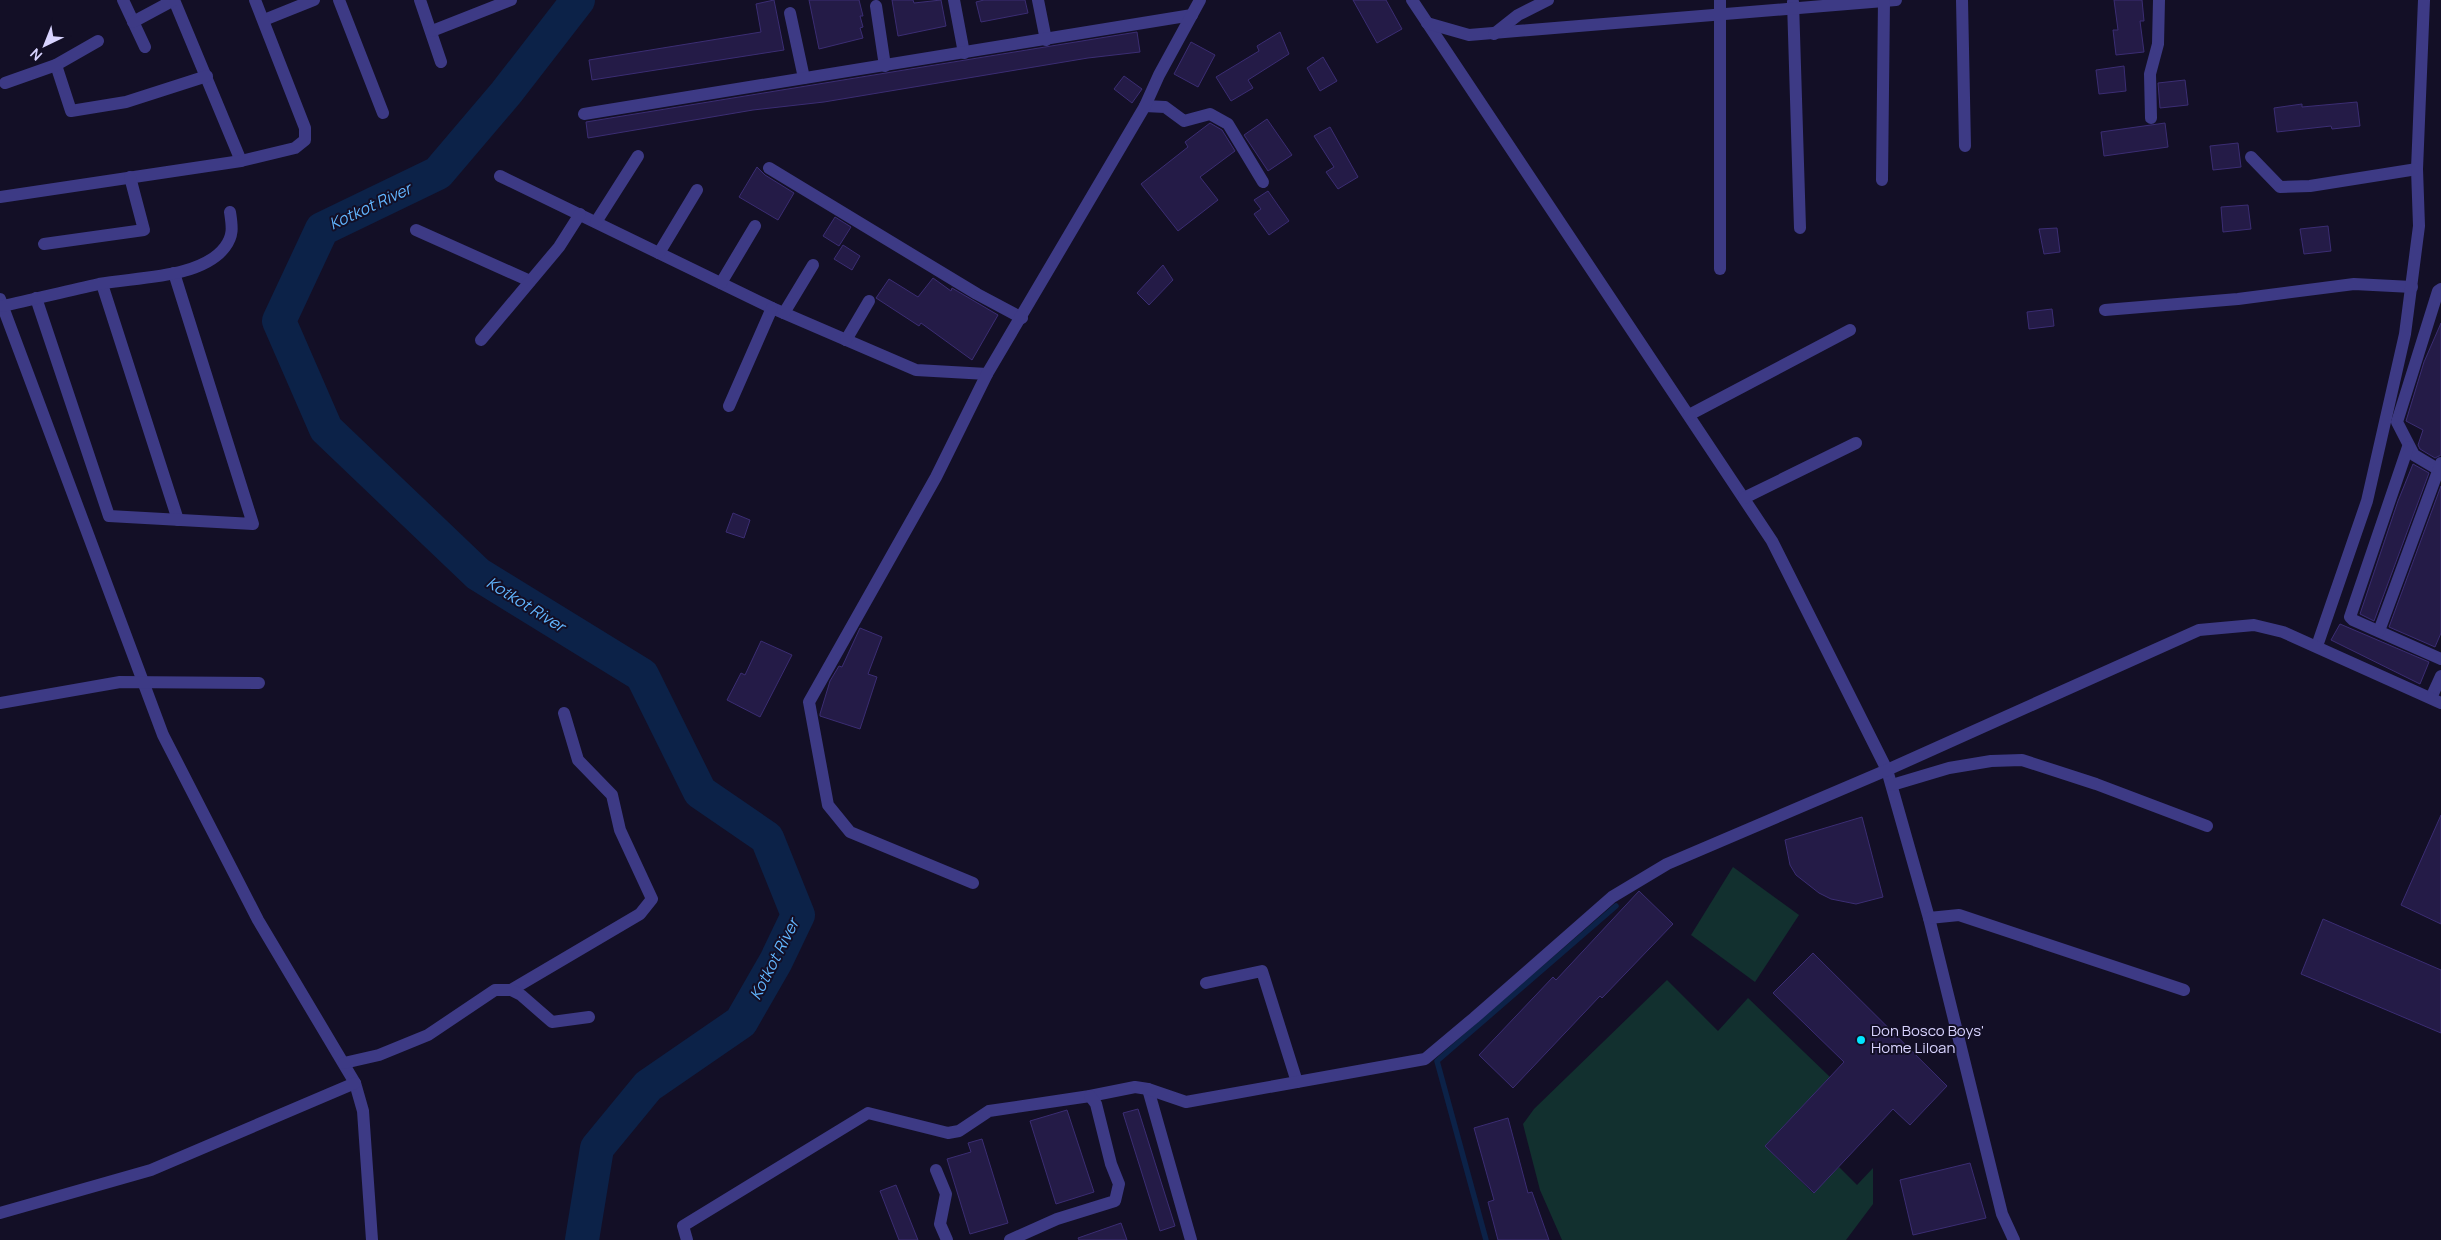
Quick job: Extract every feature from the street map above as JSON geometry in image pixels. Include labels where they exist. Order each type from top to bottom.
[{"type":"street","points":[[123,0],[145,47]]},
{"type":"street","points":[[134,22],[174,0],[207,76],[240,161]]},
{"type":"street","points":[[0,197],[240,161],[295,148],[305,140],[306,128],[255,0]]},
{"type":"street","points":[[264,20],[314,0]]},
{"type":"street","points":[[339,0],[383,113]]},
{"type":"street","points":[[420,0],[441,62]]},
{"type":"street","points":[[432,31],[510,0]]},
{"type":"street","points":[[954,0],[964,53]]},
{"type":"street","points":[[1038,0],[1046,40]]},
{"type":"street","points":[[973,882],[850,832],[828,805],[809,702],[936,477],[987,374],[1022,318],[1145,106],[1200,0]]},
{"type":"street","points":[[1412,0],[1772,541],[1888,770],[1929,918],[2002,1214],[2014,1240]]},
{"type":"street","points":[[1494,34],[1531,7],[1548,0]]},
{"type":"street","points":[[1720,0],[1720,268]]},
{"type":"street","points":[[1427,23],[1469,36],[1720,15],[1793,4],[1888,0],[1882,180]]},
{"type":"street","points":[[1962,0],[1965,146]]},
{"type":"street","points":[[2151,118],[2150,74],[2158,44],[2159,0]]},
{"type":"street","points":[[2316,646],[2367,501],[2405,334],[2419,226],[2417,170],[2424,0]]},
{"type":"street","points":[[1793,4],[1800,228]]},
{"type":"street","points":[[876,6],[885,66]]},
{"type":"street","points":[[790,13],[804,78]]},
{"type":"street","points":[[584,114],[1192,15]]},
{"type":"street","points":[[4,83],[56,65],[98,41]]},
{"type":"street","points":[[56,65],[71,111],[126,102],[207,76]]},
{"type":"street","points":[[1145,106],[1165,108],[1184,121],[1210,114],[1228,124],[1263,182]]},
{"type":"street","points":[[596,222],[638,156]]},
{"type":"street","points":[[2251,157],[2280,187],[2310,186],[2417,170]]},
{"type":"street","points":[[769,168],[977,294],[1022,318]]},
{"type":"street","points":[[44,244],[144,230],[130,176]]},
{"type":"street","points":[[500,176],[778,310],[916,370],[987,374]]},
{"type":"street","points":[[659,253],[697,190]]},
{"type":"street","points":[[230,212],[233,235],[224,249],[202,265],[174,273],[102,284],[36,298],[1,302],[163,735],[253,912],[355,1083],[364,1111],[372,1240]]},
{"type":"street","points":[[481,340],[559,247],[580,214]]},
{"type":"street","points":[[722,283],[756,226]]},
{"type":"street","points":[[416,230],[530,281]]},
{"type":"street","points":[[730,406],[778,310],[813,265]]},
{"type":"street","points":[[36,298],[109,516],[253,524],[174,273]]},
{"type":"street","points":[[102,284],[178,520]]},
{"type":"street","points":[[2105,310],[2238,298],[2354,284],[2412,287]]},
{"type":"street","points":[[2379,631],[2440,468],[2414,455],[2408,447],[2398,422],[2438,291],[2441,289]]},
{"type":"street","points":[[846,340],[869,301]]},
{"type":"street","points":[[1689,415],[1850,330]]},
{"type":"street","points":[[1744,498],[1856,443]]},
{"type":"street","points":[[2408,447],[2350,617],[2352,620],[2441,659]]},
{"type":"street","points":[[687,1240],[683,1226],[868,1113],[948,1132],[959,1131],[989,1111],[1090,1096],[1135,1087],[1148,1089],[1186,1102],[1425,1059],[1612,897],[1667,864],[1888,770],[2199,630],[2254,625],[2283,632],[2436,701],[2441,676]]},
{"type":"street","points":[[0,703],[120,682],[259,683]]},
{"type":"street","points":[[511,990],[640,914],[652,899],[620,830],[612,795],[578,760],[564,714]]},
{"type":"street","points":[[1892,786],[1950,768],[1991,761],[2022,760],[2096,784],[2207,826]]},
{"type":"street","points":[[1929,918],[1959,915],[2184,990]]},
{"type":"street","points":[[1206,983],[1262,971],[1297,1082]]},
{"type":"street","points":[[344,1063],[379,1055],[428,1035],[495,990],[511,990],[521,995],[552,1022],[589,1016]]},
{"type":"street","points":[[0,1213],[151,1170],[355,1083]]},
{"type":"street","points":[[1148,1089],[1191,1240]]},
{"type":"street","points":[[1010,1240],[1058,1219],[1115,1201],[1119,1184],[1111,1164],[1096,1104],[1090,1096]]},
{"type":"street","points":[[936,1170],[946,1194],[940,1224],[947,1240]]},
{"type":"green space","points":[[1733,867],[1799,915],[1755,982],[1691,935]]},
{"type":"green space","points":[[1667,980],[1718,1031],[1748,998],[1830,1077],[1765,1146],[1813,1193],[1839,1167],[1857,1185],[1873,1168],[1873,1204],[1846,1240],[1562,1240],[1540,1190],[1523,1124],[1534,1109]]},
{"type":"building","points":[[774,0],[784,50],[592,80],[589,60],[761,32],[756,4]]},
{"type":"building","points":[[809,0],[859,0],[863,16],[860,16],[863,27],[860,28],[863,38],[819,49]]},
{"type":"building","points":[[892,0],[913,0],[914,3],[941,0],[946,26],[898,36]]},
{"type":"building","points":[[984,0],[1025,0],[1028,13],[981,22],[976,2]]},
{"type":"building","points":[[1353,0],[1386,0],[1402,29],[1377,43]]},
{"type":"building","points":[[2114,0],[2142,0],[2144,21],[2140,21],[2144,52],[2116,55],[2113,30],[2118,30]]},
{"type":"building","points":[[1137,32],[1140,52],[1088,58],[824,102],[753,110],[588,138],[586,122]]},
{"type":"building","points":[[1280,32],[1289,54],[1248,80],[1253,88],[1231,101],[1216,77],[1259,51],[1257,46]]},
{"type":"building","points":[[1191,42],[1215,55],[1198,87],[1174,74]]},
{"type":"building","points":[[1323,57],[1337,81],[1320,91],[1307,68]]},
{"type":"building","points":[[2124,66],[2126,91],[2099,94],[2096,70]]},
{"type":"building","points":[[1124,76],[1142,89],[1132,103],[1114,89]]},
{"type":"building","points":[[2185,80],[2188,105],[2160,108],[2158,83]]},
{"type":"building","points":[[2357,102],[2360,126],[2332,129],[2331,126],[2277,132],[2274,108],[2302,104],[2302,107]]},
{"type":"building","points":[[1267,119],[1292,155],[1268,171],[1244,135]]},
{"type":"building","points":[[1210,123],[1222,130],[1235,151],[1200,177],[1218,200],[1178,231],[1141,184],[1188,147],[1185,142]]},
{"type":"building","points":[[2165,123],[2168,147],[2104,156],[2101,132]]},
{"type":"building","points":[[1330,127],[1358,177],[1338,189],[1326,172],[1334,167],[1314,136]]},
{"type":"building","points":[[2238,143],[2241,167],[2213,170],[2210,146]]},
{"type":"building","points":[[757,167],[765,175],[794,193],[778,220],[739,197]]},
{"type":"building","points":[[1268,191],[1289,221],[1269,235],[1254,214],[1261,209],[1254,200]]},
{"type":"building","points":[[2248,205],[2251,229],[2223,232],[2221,207]]},
{"type":"building","points":[[835,217],[851,227],[839,246],[823,236]]},
{"type":"building","points":[[2328,226],[2331,251],[2304,254],[2300,229]]},
{"type":"building","points":[[2057,228],[2060,252],[2044,254],[2039,229]]},
{"type":"building","points":[[843,245],[860,256],[852,270],[834,259]]},
{"type":"building","points":[[1163,265],[1173,280],[1149,305],[1137,293]]},
{"type":"building","points":[[933,278],[951,291],[952,288],[998,315],[972,360],[921,323],[919,326],[876,298],[889,279],[918,297]]},
{"type":"building","points":[[2052,309],[2054,326],[2029,329],[2027,312]]},
{"type":"building","points":[[2441,323],[2441,455],[2435,458],[2420,449],[2418,445],[2423,430],[2406,421],[2424,362]]},
{"type":"building","points":[[2413,464],[2429,473],[2374,621],[2360,614],[2398,501]]},
{"type":"building","points":[[2441,486],[2441,633],[2435,647],[2389,627]]},
{"type":"building","points":[[733,513],[750,520],[744,538],[726,532]]},
{"type":"building","points":[[2340,624],[2429,662],[2420,684],[2331,640]]},
{"type":"building","points":[[860,628],[882,637],[868,674],[877,677],[860,729],[820,716],[820,714],[830,681],[839,666],[842,667]]},
{"type":"building","points":[[761,641],[792,655],[760,717],[727,700],[741,673],[745,675]]},
{"type":"building","points":[[2441,815],[2441,924],[2401,905]]},
{"type":"building","points":[[1862,817],[1883,897],[1856,904],[1831,899],[1819,893],[1796,875],[1790,865],[1785,840]]},
{"type":"building","points":[[1639,891],[1673,924],[1602,998],[1600,996],[1513,1088],[1479,1055],[1553,977],[1556,980]]},
{"type":"building","points":[[2323,919],[2441,970],[2441,1033],[2301,974]]},
{"type":"building","points":[[1813,953],[1947,1086],[1910,1125],[1893,1109],[1814,1193],[1765,1146],[1844,1062],[1773,993]]},
{"type":"building","points":[[1138,1109],[1175,1226],[1160,1231],[1123,1113]]},
{"type":"building","points":[[1067,1110],[1094,1192],[1056,1204],[1030,1121]]},
{"type":"building","points":[[1508,1118],[1528,1193],[1532,1192],[1549,1240],[1498,1240],[1488,1202],[1494,1200],[1474,1128]]},
{"type":"building","points":[[982,1139],[1008,1223],[970,1234],[947,1159],[971,1152],[968,1143]]},
{"type":"building","points":[[1970,1163],[1986,1218],[1913,1235],[1900,1180]]},
{"type":"building","points":[[896,1185],[918,1240],[899,1240],[880,1191]]},
{"type":"building","points":[[1121,1223],[1127,1240],[1079,1240],[1078,1238]]},
{"type":"waterway","name":"Kotkot River","points":[[578,0],[506,93],[438,173],[322,229],[279,321],[326,429],[478,574],[642,675],[700,792],[767,838],[798,915],[776,961],[741,1022],[648,1086],[597,1148],[582,1240]]},
{"type":"waterway","points":[[1486,1240],[1437,1061],[1616,906]]},
{"type":"place","name":"Don Bosco Boys' Home Liloan","points":[[1861,1040]]}]
